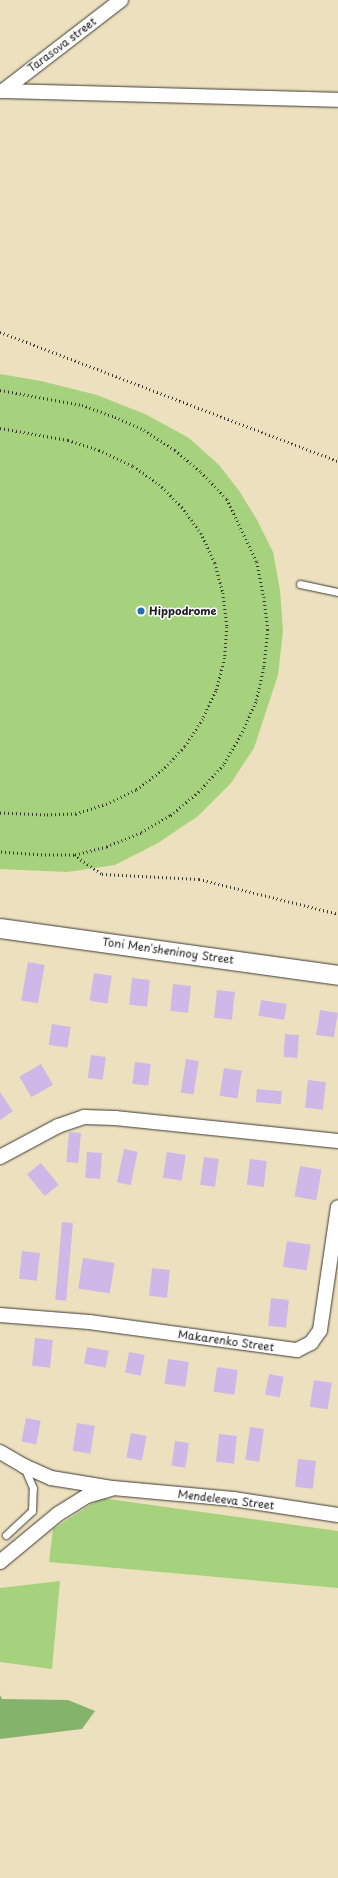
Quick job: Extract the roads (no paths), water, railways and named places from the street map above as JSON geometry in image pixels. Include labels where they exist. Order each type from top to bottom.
[{"type":"main road","name":"Toni Men'sheninoy Street","points":[[5,933],[338,975]]},
{"type":"street","name":"Tarasova street","points":[[1,91],[121,0]]},
{"type":"street","points":[[1,91],[338,100]]},
{"type":"street","points":[[0,1157],[58,1126],[84,1118],[115,1118],[338,1141]]},
{"type":"street","name":"Makarenko Street","points":[[0,1315],[90,1322],[297,1350],[311,1343],[320,1330],[338,1207]]},
{"type":"street","name":"Mendeleeva Street","points":[[6,1455],[24,1466],[51,1478],[113,1488],[233,1499],[338,1515]]},
{"type":"street","name":"Mendeleeva Street","points":[[0,1562],[58,1514],[87,1496],[113,1488]]},
{"type":"lane","points":[[300,584],[338,592]]},
{"type":"lane","points":[[6,1535],[32,1510],[33,1488],[24,1466]]},
{"type":"place","name":"Hippodrome","points":[[141,611]]}]
